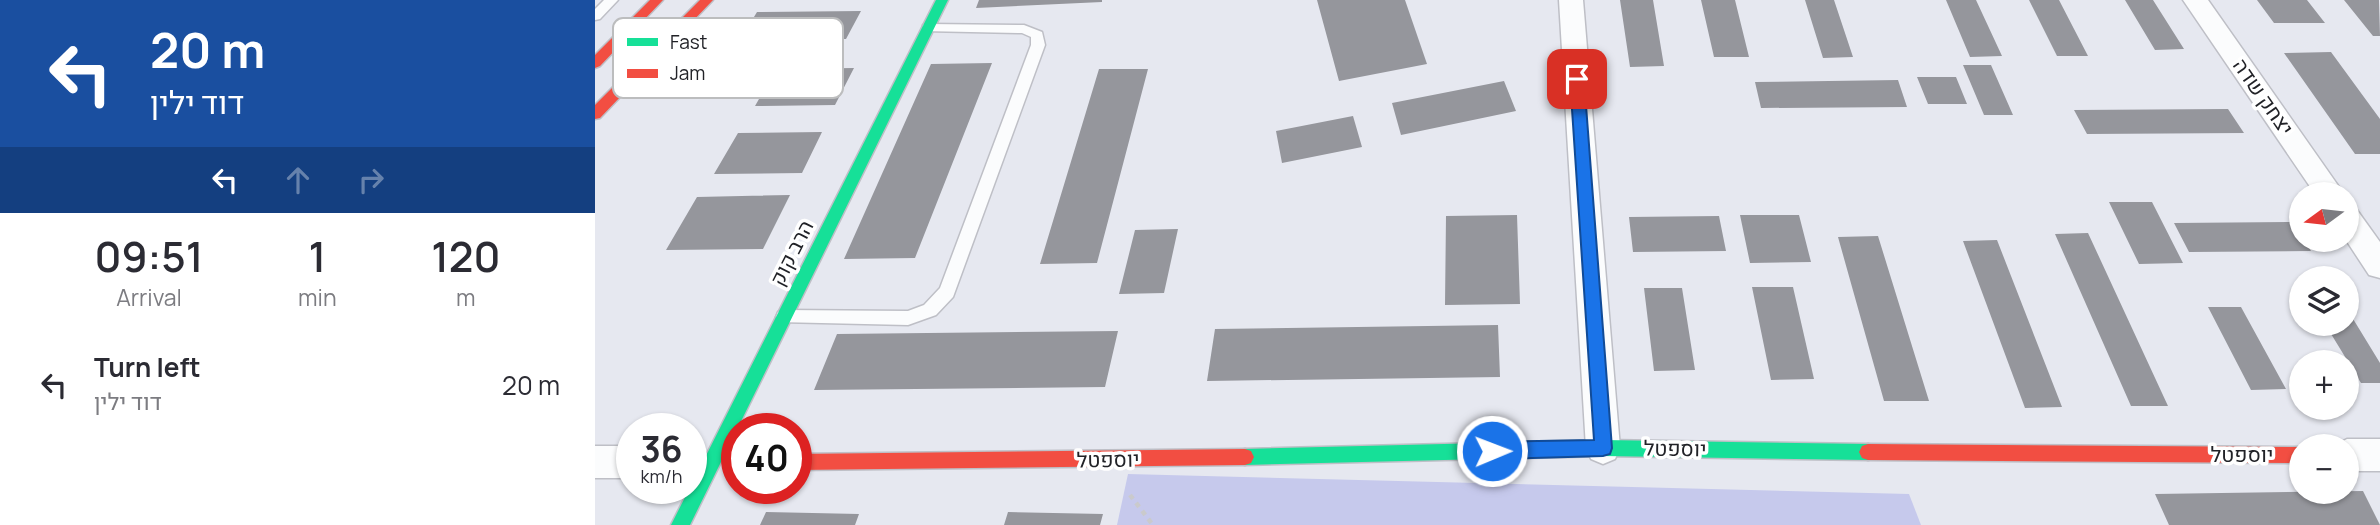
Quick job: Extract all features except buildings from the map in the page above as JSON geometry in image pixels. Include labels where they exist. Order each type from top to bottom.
[{"type":"street","points":[[639,18],[657,0]]},
{"type":"street","points":[[689,18],[707,0]]},
{"type":"street","name":"הרב קוק","points":[[680,525],[942,0]]},
{"type":"street","points":[[1571,0],[1603,448]]},
{"type":"street","name":"יצחק שדה","points":[[2195,0],[2322,182]]},
{"type":"street","points":[[595,63],[613,45]]},
{"type":"street","points":[[595,114],[613,96]]},
{"type":"street","points":[[2359,235],[2380,266]]},
{"type":"street","name":"יוספטל","points":[[812,462],[1103,461],[1603,448],[2095,456],[2289,455]]},
{"type":"street","points":[[595,463],[616,462]]},
{"type":"lane","points":[[595,16],[612,0]]},
{"type":"lane","points":[[784,317],[908,318],[930,310],[947,292],[1038,45],[1037,34],[1024,29],[928,28]]},
{"type":"shaded area","points":[[1128,474],[1909,494],[1921,525],[1117,525]]},
{"type":"traffic: fast","points":[[680,525],[942,0]]},
{"type":"traffic: fast","points":[[1245,457],[1603,448],[1868,452]]},
{"type":"traffic: jam","points":[[639,18],[657,0]]},
{"type":"traffic: jam","points":[[689,18],[707,0]]},
{"type":"traffic: jam","points":[[595,63],[613,45]]},
{"type":"traffic: jam","points":[[595,114],[613,96]]},
{"type":"traffic: jam","points":[[1868,452],[2289,455]]},
{"type":"traffic: jam","points":[[812,462],[1245,457]]},
{"type":"route","points":[[1492,451],[1603,448],[1577,79]]}]
